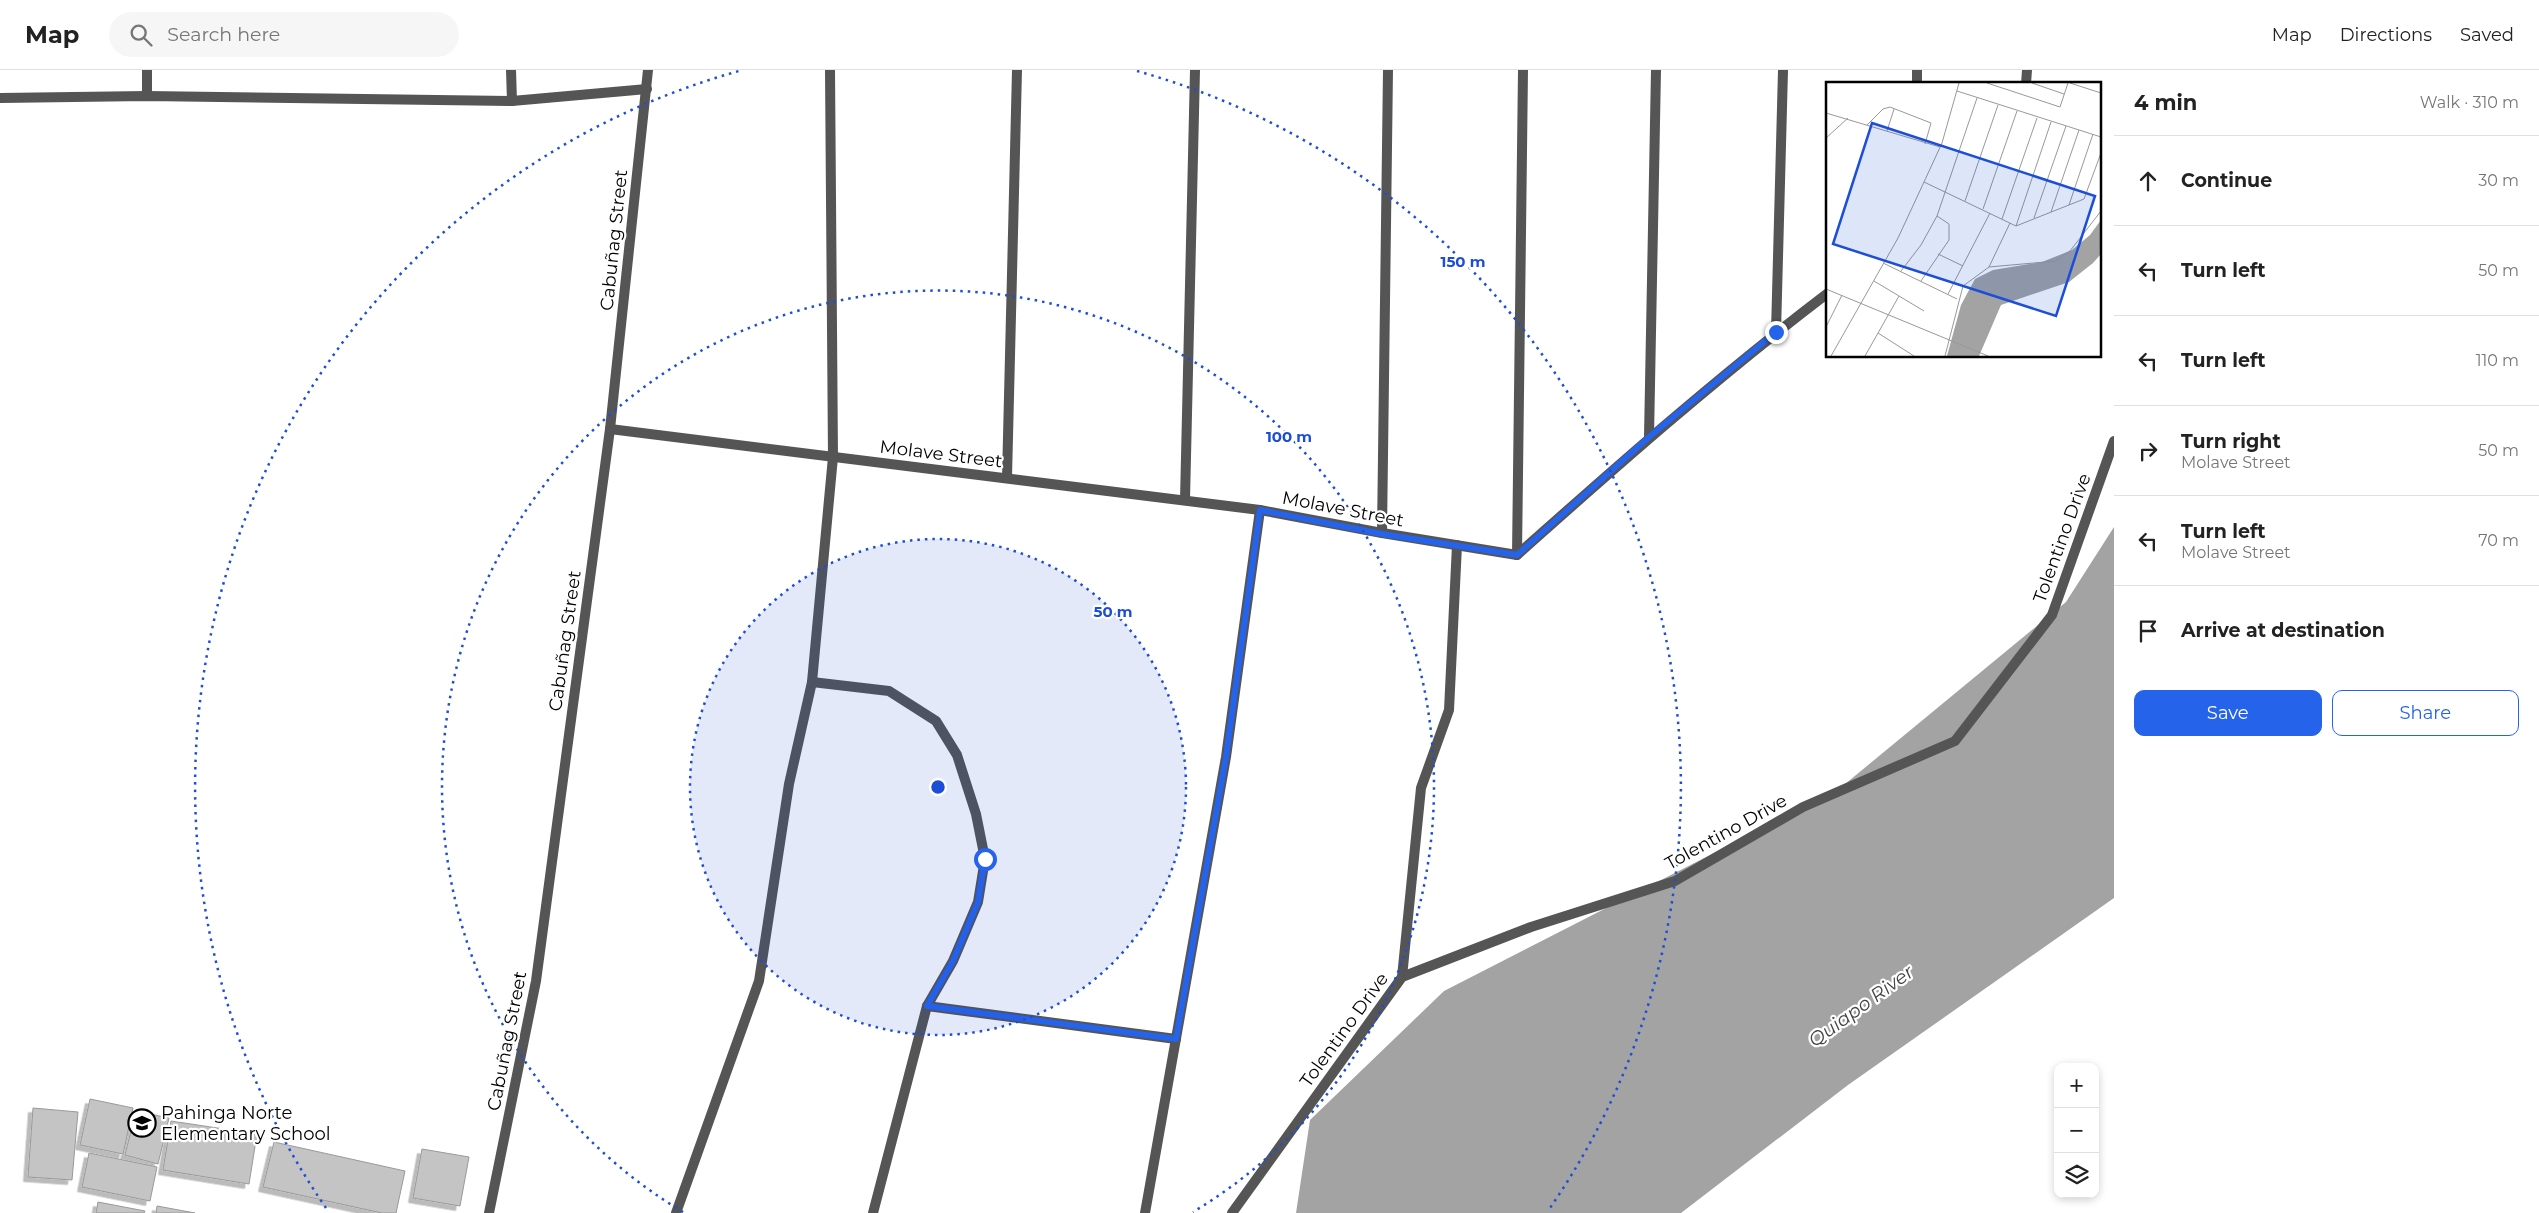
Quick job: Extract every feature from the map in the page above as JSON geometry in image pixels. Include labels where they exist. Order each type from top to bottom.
[{"type":"street","points":[[147,70],[147,96]]},
{"type":"street","points":[[511,70],[512,101]]},
{"type":"street","name":"Cabuñag Street","points":[[490,1213],[536,981],[610,429],[648,70]]},
{"type":"street","points":[[676,1213],[759,981],[789,784],[812,682],[832,457],[830,70]]},
{"type":"street","points":[[1007,478],[1017,70]]},
{"type":"street","points":[[1185,500],[1195,70]]},
{"type":"street","points":[[1382,534],[1388,70]]},
{"type":"street","points":[[1517,555],[1523,70]]},
{"type":"street","points":[[1649,437],[1656,70]]},
{"type":"street","points":[[1776,332],[1783,70]]},
{"type":"street","points":[[0,98],[147,96],[512,101],[646,89]]},
{"type":"street","points":[[1517,555],[1649,437],[1776,332],[1826,294]]},
{"type":"street","name":"Molave Street","points":[[610,429],[1260,510],[1382,534],[1517,555]]},
{"type":"street","name":"Tolentino Drive","points":[[1232,1213],[1402,977],[1531,927],[1675,881],[1803,807],[1955,740],[2052,615],[2114,441]]},
{"type":"street","points":[[1145,1213],[1226,757],[1260,510]]},
{"type":"street","points":[[1402,977],[1421,788],[1449,710],[1457,546]]},
{"type":"street","points":[[812,682],[890,691],[936,721],[957,755],[976,814],[985,859],[978,902],[953,961],[927,1006],[873,1213]]},
{"type":"street","points":[[927,1006],[1176,1039]]},
{"type":"water","name":"Quiapo River","points":[[2114,527],[2114,898],[1848,1085],[1681,1213],[1296,1213],[1310,1120],[1444,991],[1839,789],[2066,602]]},
{"type":"building","points":[[90,1099],[133,1108],[123,1154],[80,1145]]},
{"type":"building","points":[[33,1108],[78,1112],[72,1180],[28,1177]]},
{"type":"building","points":[[136,1111],[169,1118],[158,1164],[125,1155]]},
{"type":"building","points":[[171,1121],[257,1134],[249,1184],[163,1170]]},
{"type":"building","points":[[274,1142],[405,1171],[396,1213],[382,1213],[263,1187]]},
{"type":"building","points":[[422,1149],[469,1157],[460,1206],[413,1198]]},
{"type":"building","points":[[89,1153],[157,1167],[150,1201],[82,1187]]},
{"type":"building","points":[[98,1202],[145,1211],[144,1213],[96,1213]]},
{"type":"building","points":[[157,1206],[195,1213],[156,1213]]},
{"type":"place","name":"Pahinga Norte Elementary School","points":[[142,1123]]},
{"type":"route","points":[[985,859],[978,902],[953,961],[927,1006],[1176,1039],[1226,757],[1260,510],[1382,534],[1517,555],[1649,437],[1776,332]]}]
